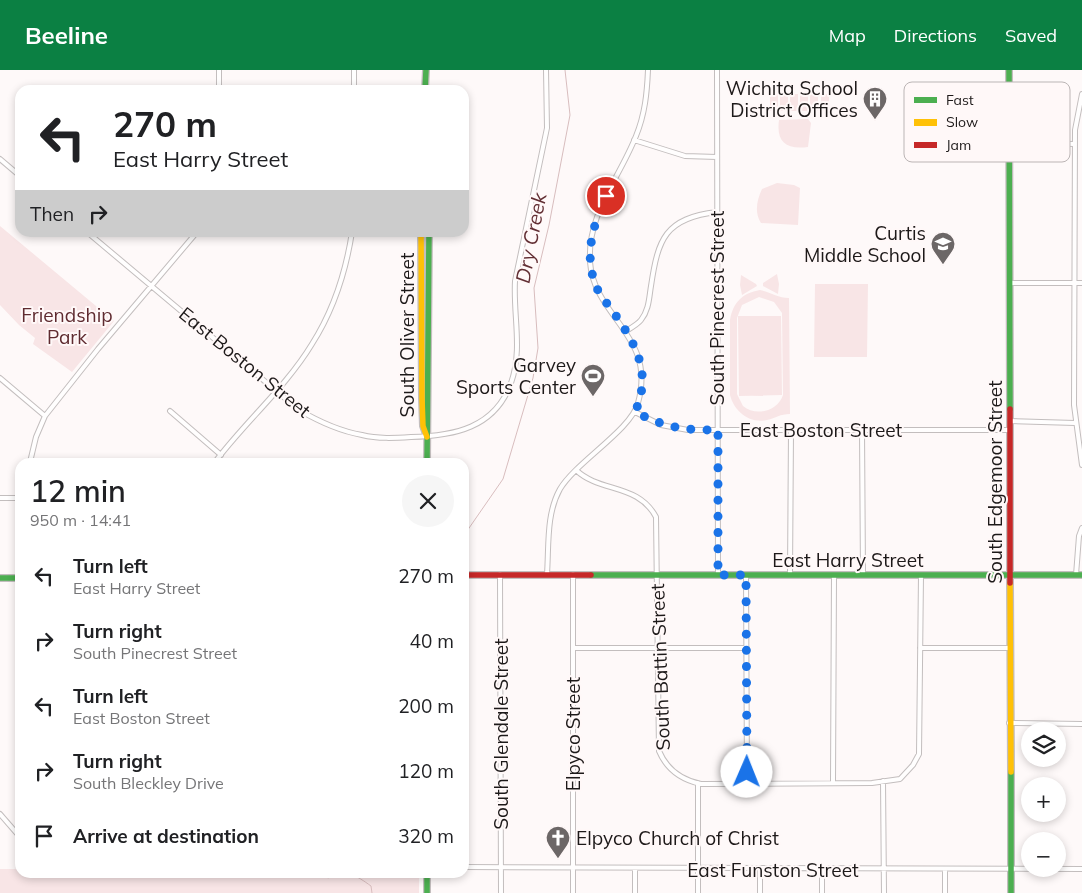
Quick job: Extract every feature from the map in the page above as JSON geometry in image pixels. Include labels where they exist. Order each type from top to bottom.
[{"type":"main road","points":[[426,70],[426,85]]},
{"type":"main road","name":"South Edgemoor Street","points":[[1009,162],[1010,893]]},
{"type":"main road","name":"South Oliver Street","points":[[422,237],[422,398],[423,426],[427,437]]},
{"type":"main road","name":"South Oliver Street","points":[[427,458],[429,427],[429,237]]},
{"type":"main road","name":"East Harry Street","points":[[469,575],[1079,575]]},
{"type":"main road","points":[[0,578],[15,578]]},
{"type":"main road","points":[[427,878],[427,893]]},
{"type":"street","points":[[219,70],[220,85]]},
{"type":"street","points":[[354,70],[354,85]]},
{"type":"street","points":[[427,437],[449,435],[482,420],[500,404],[511,384],[518,351],[515,281],[546,128],[546,70]]},
{"type":"street","points":[[547,574],[551,514],[560,489],[576,470],[635,412],[642,385],[641,360],[626,331],[597,289],[590,264],[590,238],[610,187],[634,140],[647,96],[648,70]]},
{"type":"street","name":"South Pinecrest Street","points":[[717,70],[718,575]]},
{"type":"street","points":[[1082,94],[1078,106],[1075,144],[1075,422],[1082,465]]},
{"type":"street","points":[[634,140],[685,156],[717,157]]},
{"type":"street","points":[[1070,144],[1075,144]]},
{"type":"street","points":[[0,159],[15,172]]},
{"type":"street","points":[[626,331],[641,320],[648,307],[655,258],[662,239],[676,225],[697,214],[717,212]]},
{"type":"street","name":"East Boston Street","points":[[93,237],[276,391],[312,418],[342,429],[375,437],[427,437]]},
{"type":"street","points":[[31,458],[36,436],[45,416],[98,349],[193,237]]},
{"type":"street","points":[[218,458],[276,391],[312,344],[328,313],[348,255],[351,237]]},
{"type":"street","points":[[1010,283],[1082,283]]},
{"type":"street","points":[[0,378],[45,416]]},
{"type":"street","points":[[170,411],[221,455]]},
{"type":"street","name":"East Boston Street","points":[[635,412],[661,425],[688,430],[1010,430]]},
{"type":"street","points":[[1010,421],[1075,422]]},
{"type":"street","points":[[862,430],[863,575]]},
{"type":"street","points":[[790,575],[791,431]]},
{"type":"street","name":"South Battin Street","points":[[576,470],[584,478],[643,499],[650,506],[656,517],[659,752],[664,764],[676,774],[698,783]]},
{"type":"street","points":[[0,498],[15,498]]},
{"type":"street","points":[[1079,575],[1079,536],[1082,528]]},
{"type":"street","name":"South Glendale Street","points":[[500,574],[501,893]]},
{"type":"street","name":"Elpyco Street","points":[[573,574],[573,893]]},
{"type":"street","points":[[746,575],[746,783]]},
{"type":"street","points":[[834,575],[834,783]]},
{"type":"street","points":[[698,893],[698,783],[834,783],[900,780],[913,765],[919,754],[921,575]]},
{"type":"street","points":[[573,648],[747,648]]},
{"type":"street","points":[[920,648],[1010,648]]},
{"type":"street","points":[[1009,723],[1082,724]]},
{"type":"street","points":[[883,781],[884,893]]},
{"type":"street","points":[[0,814],[15,830]]},
{"type":"street","name":"East Funston Street","points":[[469,867],[698,870],[1082,869]]},
{"type":"street","points":[[635,869],[635,893]]},
{"type":"street","points":[[760,870],[760,893]]},
{"type":"street","points":[[822,870],[822,893]]},
{"type":"street","points":[[945,870],[945,893]]},
{"type":"green space","points":[[770,94],[778,94],[778,111],[770,111]]},
{"type":"green space","points":[[780,94],[788,94],[788,111],[780,111]]},
{"type":"green space","points":[[790,94],[798,94],[798,111],[790,111]]},
{"type":"green space","points":[[800,94],[808,94],[808,111],[800,111]]},
{"type":"green space","points":[[810,94],[818,94],[818,111],[810,111]]},
{"type":"green space","points":[[821,94],[829,94],[829,111],[821,111]]},
{"type":"green space","points":[[808,119],[811,123],[808,147],[788,146],[784,143],[779,134],[779,120]]},
{"type":"green space","points":[[777,183],[794,185],[800,188],[798,225],[761,223],[759,219],[757,206],[762,189]]},
{"type":"green space","name":"Friendship Park","points":[[0,226],[114,321],[72,372],[33,344],[35,338],[19,325],[0,305]]},
{"type":"green space","points":[[777,274],[778,294],[763,286],[763,283]]},
{"type":"green space","points":[[741,275],[757,286],[742,295],[740,285]]},
{"type":"green space","points":[[815,284],[868,284],[867,357],[814,357]]},
{"type":"green space","points":[[760,290],[789,298],[790,414],[760,421],[743,415],[735,406],[730,395],[731,314],[743,296]],"holes":[[[759,297],[774,302],[782,313],[783,395],[780,401],[772,408],[760,412],[743,406],[737,394],[737,318],[742,305]]]},
{"type":"green space","points":[[738,316],[781,316],[782,395],[739,396]]},
{"type":"green space","points":[[0,869],[15,869],[15,878],[419,878],[419,893],[0,893]]},
{"type":"waterway","name":"Dry Creek","points":[[469,528],[503,479],[533,378],[538,348],[534,288],[549,225],[570,115],[565,70]]},
{"type":"waterway","name":"Dry Creek","points":[[359,878],[371,886],[372,893]]},
{"type":"traffic: fast","points":[[425,85],[426,70]]},
{"type":"traffic: fast","points":[[1009,70],[1009,82]]},
{"type":"traffic: fast","points":[[1009,162],[1010,409]]},
{"type":"traffic: fast","points":[[427,458],[429,237]]},
{"type":"traffic: fast","points":[[591,575],[1082,575]]},
{"type":"traffic: fast","points":[[0,578],[15,578]]},
{"type":"traffic: fast","points":[[1011,772],[1011,893]]},
{"type":"traffic: fast","points":[[427,878],[427,893]]},
{"type":"traffic: slow","points":[[421,237],[422,398],[423,426],[427,437]]},
{"type":"traffic: slow","points":[[1010,583],[1011,772]]},
{"type":"traffic: jam","points":[[1010,409],[1010,583]]},
{"type":"traffic: jam","points":[[469,575],[591,575]]},
{"type":"place","name":"Wichita School District Offices","points":[[875,120]]},
{"type":"place","name":"Curtis Middle School","points":[[943,265]]},
{"type":"place","name":"Garvey Sports Center","points":[[593,397]]},
{"type":"place","name":"Elpyco Church of Christ","points":[[558,859]]},
{"type":"route","points":[[606,196],[590,238],[590,264],[597,289],[631,339],[641,360],[642,385],[635,412],[661,425],[688,430],[718,430],[718,575],[746,575],[747,772]]}]
